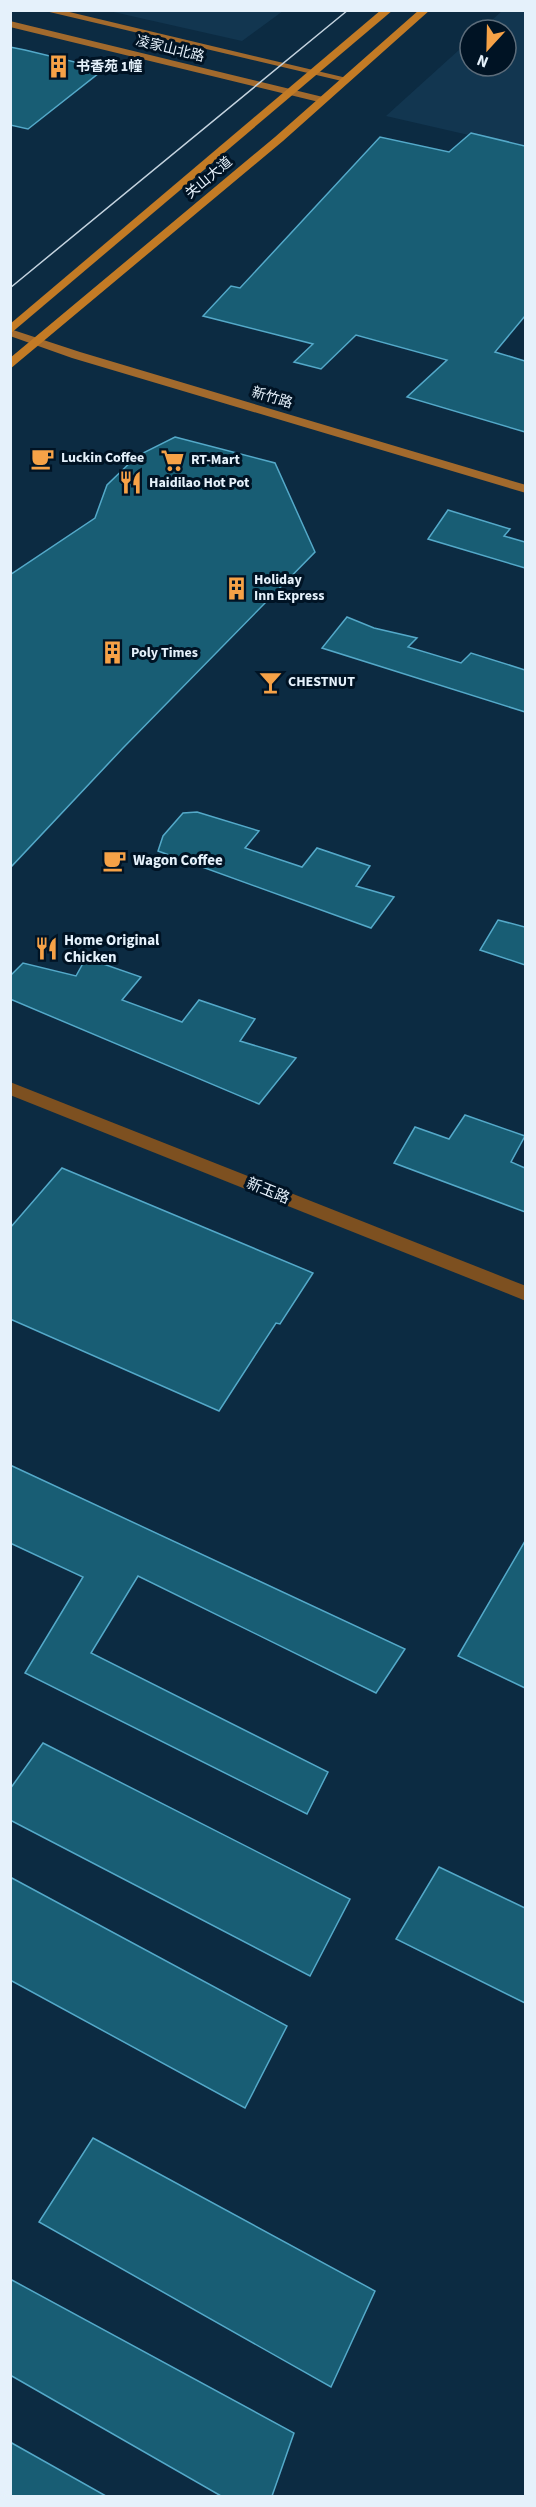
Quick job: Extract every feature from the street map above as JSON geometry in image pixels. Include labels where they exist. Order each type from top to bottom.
[{"type":"main road","points":[[46,10],[346,79]]},
{"type":"main road","name":"关山大道","points":[[10,331],[167,196],[294,93],[388,10]]},
{"type":"main road","name":"关山大道","points":[[10,365],[323,100],[425,10]]},
{"type":"main road","name":"凌家山北路","points":[[10,24],[323,100]]},
{"type":"main road","name":"新竹路","points":[[10,331],[87,358],[525,489]]},
{"type":"street","name":"新玉路","points":[[10,1088],[525,1294]]},
{"type":"shaded area","points":[[283,10],[242,41],[109,11]]},
{"type":"shaded area","points":[[502,11],[525,11],[525,148],[386,116],[458,51],[458,78],[518,78],[518,18],[494,18]]},
{"type":"building","points":[[10,47],[104,69],[28,129],[10,125]]},
{"type":"building","points":[[471,133],[525,146],[525,316],[495,352],[525,361],[525,432],[407,397],[447,360],[356,335],[321,369],[294,362],[313,344],[203,316],[231,286],[240,288],[380,137],[449,152]]},
{"type":"building","name":"Poly Times","points":[[175,437],[275,463],[315,552],[123,748],[10,868],[10,575],[95,518],[107,485],[137,456]]},
{"type":"building","points":[[448,510],[510,529],[504,536],[525,542],[525,568],[428,539]]},
{"type":"building","points":[[347,617],[374,628],[417,638],[408,647],[461,663],[471,653],[525,670],[525,712],[322,648]]},
{"type":"building","points":[[197,812],[259,831],[245,848],[302,867],[317,848],[370,866],[356,886],[394,897],[371,928],[158,851],[163,836],[183,813]]},
{"type":"building","points":[[498,920],[525,927],[525,965],[480,950]]},
{"type":"building","points":[[86,958],[141,977],[122,1000],[182,1022],[199,1000],[255,1019],[240,1041],[296,1058],[259,1104],[10,999],[10,976],[23,963],[76,976]]},
{"type":"building","points":[[465,1115],[525,1136],[511,1162],[525,1168],[525,1212],[394,1163],[415,1127],[449,1139]]},
{"type":"building","points":[[62,1168],[313,1273],[280,1324],[276,1323],[219,1411],[10,1319],[10,1228]]},
{"type":"building","points":[[10,1465],[405,1649],[376,1693],[138,1576],[91,1653],[328,1772],[307,1814],[25,1673],[83,1577],[10,1543]]},
{"type":"building","points":[[525,1541],[525,1688],[458,1656]]},
{"type":"building","points":[[43,1743],[350,1899],[310,1976],[10,1820],[10,1789]]},
{"type":"building","points":[[439,1867],[525,1908],[525,2003],[396,1939]]},
{"type":"building","points":[[10,1877],[287,2026],[245,2108],[10,1980]]},
{"type":"building","points":[[93,2138],[375,2291],[331,2387],[39,2222]]},
{"type":"building","points":[[10,2279],[294,2433],[272,2496],[221,2496],[10,2375]]},
{"type":"building","points":[[10,2442],[106,2496],[10,2496]]},
{"type":"tram line","points":[[10,288],[348,10]]},
{"type":"place","name":"书香苑 1幢","points":[[58,67]]},
{"type":"place","name":"Luckin Coffee","points":[[43,458]]},
{"type":"place","name":"RT-Mart","points":[[173,460]]},
{"type":"place","name":"Haidilao Hot Pot","points":[[131,483]]},
{"type":"place","name":"Holiday Inn Express","points":[[236,588]]},
{"type":"place","name":"Poly Times","points":[[113,653]]},
{"type":"place","name":"CHESTNUT","points":[[270,682]]},
{"type":"place","name":"Wagon Coffee","points":[[115,860]]},
{"type":"place","name":"Home Original Chicken","points":[[46,949]]}]
